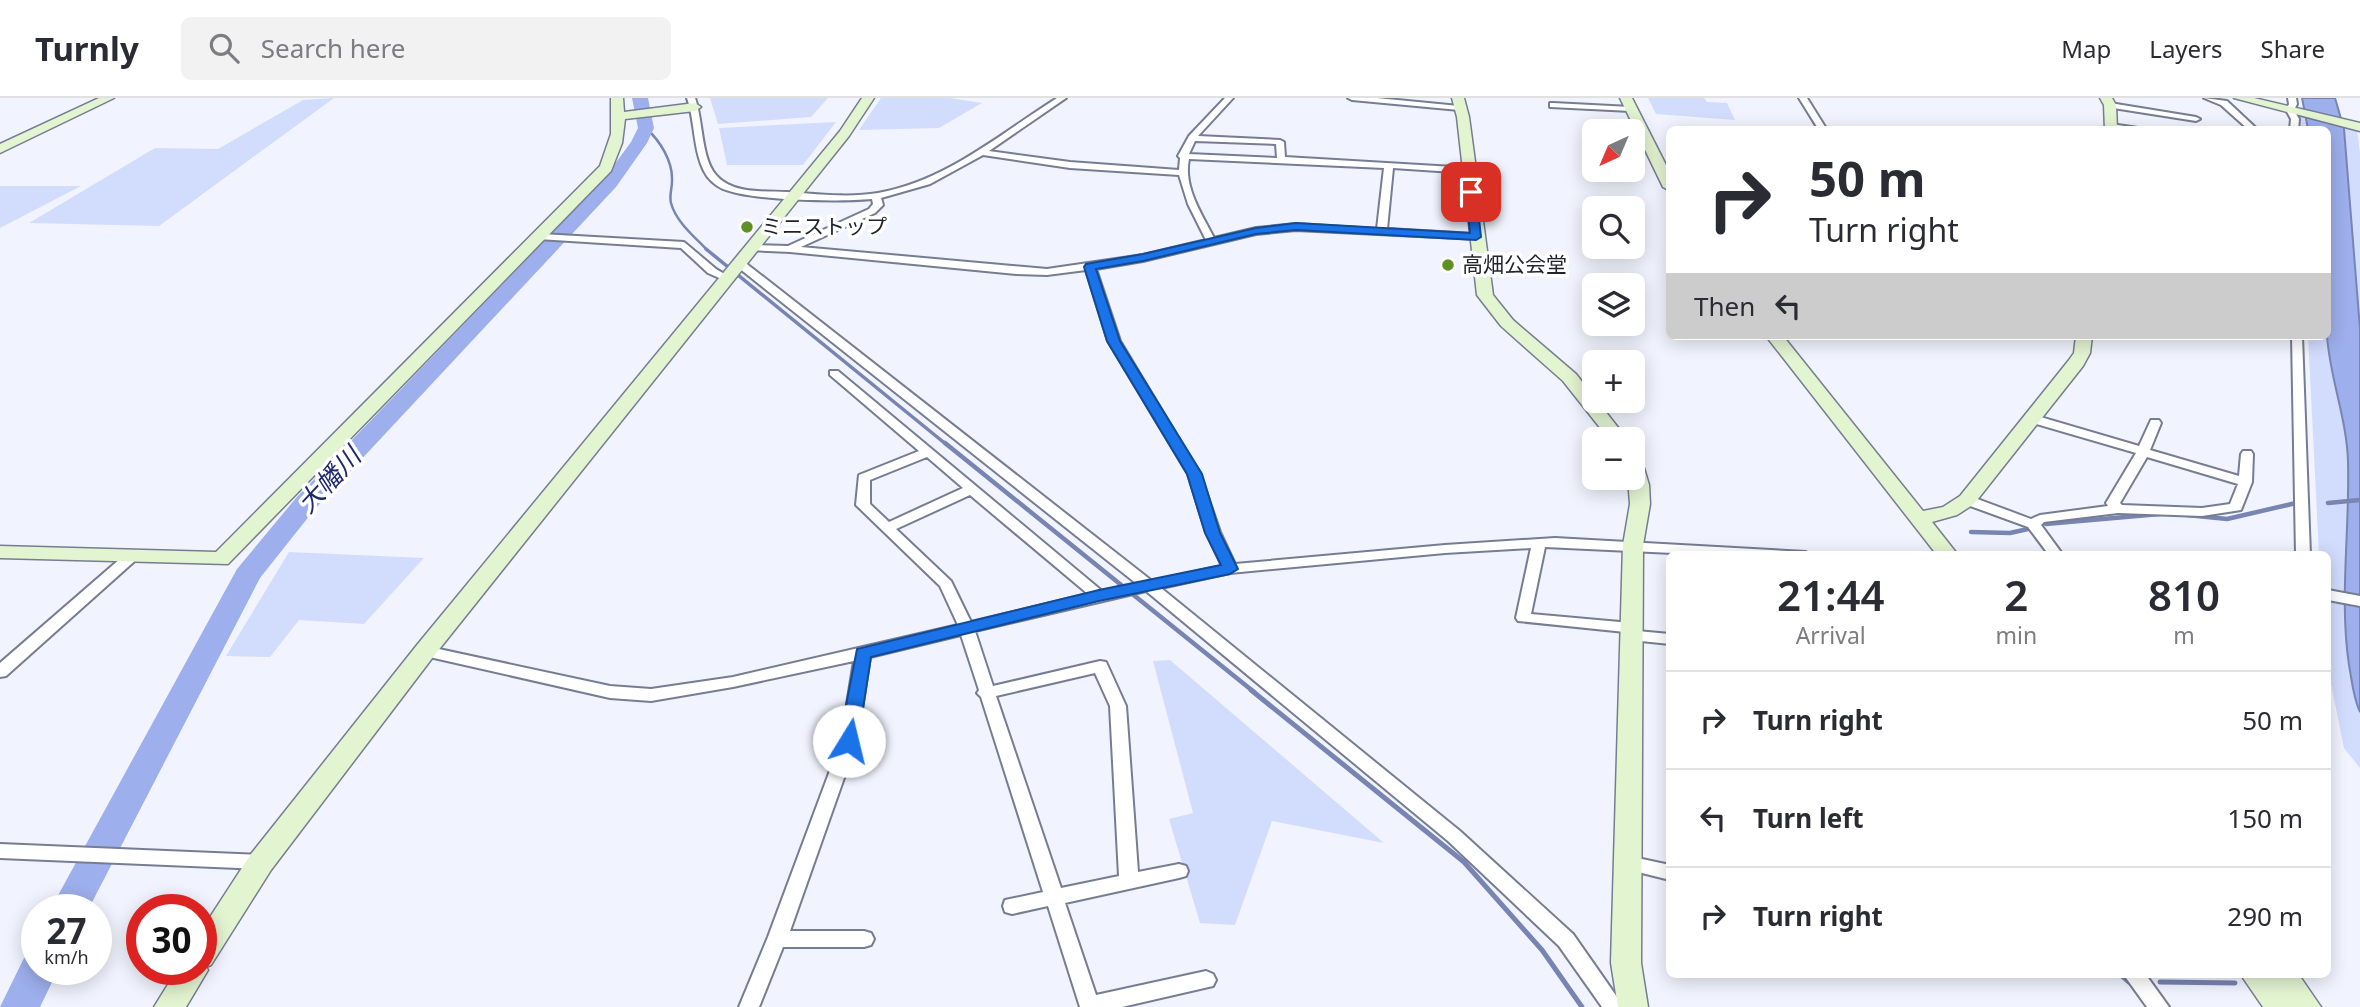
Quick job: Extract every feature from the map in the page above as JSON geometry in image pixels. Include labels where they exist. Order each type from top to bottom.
[{"type":"street","points":[[0,149],[108,98]]},
{"type":"street","points":[[0,552],[221,559],[606,168],[615,150],[620,116],[617,98]]},
{"type":"street","points":[[217,931],[261,862],[425,651],[845,133],[868,98]]},
{"type":"street","points":[[620,116],[693,103],[707,167],[714,179],[741,190],[795,195],[876,197],[939,178],[1062,98]]},
{"type":"street","points":[[1211,241],[1181,173],[1182,156],[1192,138],[1228,98]]},
{"type":"street","points":[[1352,98],[1459,103],[1482,285],[1498,317],[1551,359],[1585,394],[1609,427]]},
{"type":"street","points":[[1803,98],[1821,126]]},
{"type":"street","points":[[2208,98],[2224,103],[2250,126]]},
{"type":"street","points":[[2240,98],[2291,104],[2358,127]]},
{"type":"street","points":[[1553,105],[1574,102],[1631,102]]},
{"type":"street","points":[[1631,102],[1666,162]]},
{"type":"street","points":[[1631,102],[1666,178]]},
{"type":"street","points":[[2111,126],[2108,102],[2174,112],[2196,119]]},
{"type":"street","points":[[2291,104],[2294,126]]},
{"type":"street","points":[[1192,138],[1280,142],[1281,159]]},
{"type":"street","points":[[982,152],[1070,166],[1181,173]]},
{"type":"street","points":[[1182,156],[1389,164],[1468,170]]},
{"type":"street","points":[[1382,230],[1389,164]]},
{"type":"street","points":[[790,249],[873,211],[878,205],[876,197]]},
{"type":"street","points":[[752,248],[1047,272],[1090,267],[1256,231],[1296,226],[1476,237]]},
{"type":"street","points":[[541,237],[684,245],[712,271],[732,271],[1144,586],[1454,836],[1566,940],[1614,1007]]},
{"type":"street","points":[[1090,267],[1114,341],[1194,474],[1213,533],[1230,569]]},
{"type":"street","points":[[1762,340],[1929,551]]},
{"type":"street","points":[[1777,340],[1945,551]]},
{"type":"street","points":[[1918,517],[1941,516],[1967,500],[2077,362],[2082,353],[2084,340]]},
{"type":"street","points":[[2297,340],[2303,551]]},
{"type":"street","points":[[834,373],[972,489],[1105,594]]},
{"type":"street","points":[[2030,418],[2245,482]]},
{"type":"street","points":[[2118,509],[2113,503],[2143,452],[2155,423]]},
{"type":"street","points":[[929,452],[864,478],[863,505],[946,584],[965,627],[1090,1006],[1206,980]]},
{"type":"street","points":[[2033,524],[2040,519],[2118,509],[2202,512],[2236,507],[2245,482],[2247,453]]},
{"type":"street","points":[[887,528],[972,489]]},
{"type":"street","points":[[1633,1007],[1626,963],[1631,631],[1633,545],[1642,490]]},
{"type":"street","points":[[1967,500],[2033,524],[2053,551]]},
{"type":"street","points":[[425,651],[610,692],[651,695],[733,682],[1105,594],[1230,569],[1418,551],[1539,543],[1725,551]]},
{"type":"street","points":[[1539,543],[1523,618],[1631,631],[1666,638]]},
{"type":"street","points":[[0,672],[133,555]]},
{"type":"street","points":[[2331,596],[2360,601]]},
{"type":"street","points":[[749,1007],[777,939],[849,741],[863,653]]},
{"type":"street","points":[[985,693],[1100,666],[1118,706],[1129,881]]},
{"type":"street","points":[[0,851],[261,862]]},
{"type":"street","points":[[1628,863],[1666,872]]},
{"type":"street","points":[[1012,905],[1179,871]]},
{"type":"street","points":[[777,939],[864,939]]},
{"type":"street","points":[[2136,978],[2159,1007]]},
{"type":"street","points":[[2258,978],[2281,1007]]},
{"type":"street","points":[[2283,978],[2306,1007]]},
{"type":"street","points":[[169,1007],[183,985]]},
{"type":"shaded area","points":[[334,98],[159,226],[29,223],[155,148],[218,149],[303,100]]},
{"type":"shaded area","points":[[710,98],[828,98],[811,117],[718,124]]},
{"type":"shaded area","points":[[881,98],[950,98],[982,103],[939,128],[859,130]]},
{"type":"shaded area","points":[[1648,98],[1704,98],[1707,102],[1727,103],[1735,120],[1656,114]]},
{"type":"shaded area","points":[[2297,114],[2357,129],[2360,153],[2360,768],[2344,748],[2331,684],[2331,551],[2319,551],[2308,340],[2331,340],[2331,126],[2297,126]]},
{"type":"shaded area","points":[[836,122],[803,165],[727,165],[719,128]]},
{"type":"shaded area","points":[[0,186],[81,186],[0,228]]},
{"type":"shaded area","points":[[289,552],[424,558],[364,624],[299,620],[270,657],[226,656]]},
{"type":"shaded area","points":[[1170,660],[1384,843],[1272,821],[1235,925],[1200,923],[1169,819],[1193,813],[1153,661]]},
{"type":"water","points":[[2302,98],[2335,98],[2344,129],[2360,329],[2360,712],[2354,695],[2346,640],[2347,446],[2328,340],[2331,340],[2331,126],[2307,126]]},
{"type":"waterway","name":"大幡川","points":[[78,894],[247,575],[305,504],[610,183],[639,143],[646,128],[640,98]]},
{"type":"waterway","points":[[1799,98],[1816,126]]},
{"type":"waterway","points":[[646,128],[661,145],[668,159],[672,174],[670,198],[673,210],[686,229],[706,249]]},
{"type":"waterway","points":[[706,249],[947,445]]},
{"type":"waterway","points":[[945,443],[1254,692]]},
{"type":"waterway","points":[[2328,503],[2360,500]]},
{"type":"waterway","points":[[2187,515],[2227,519],[2296,503]]},
{"type":"waterway","points":[[2046,524],[2160,514]]},
{"type":"waterway","points":[[1971,532],[2010,533],[2028,529]]},
{"type":"waterway","points":[[1251,690],[1464,862],[1542,950],[1582,1007]]},
{"type":"waterway","points":[[2124,978],[2129,982]]},
{"type":"waterway","points":[[2160,982],[2235,983]]},
{"type":"waterway","name":"大幡川","points":[[19,1007],[30,985]]},
{"type":"place","name":"ミニストップ","points":[[747,227]]},
{"type":"place","name":"高畑公会堂","points":[[1448,265]]},
{"type":"route","points":[[849,741],[863,653],[1099,596],[1230,569],[1213,533],[1194,474],[1114,341],[1090,267],[1143,258],[1256,231],[1296,226],[1476,237],[1471,192]]}]
